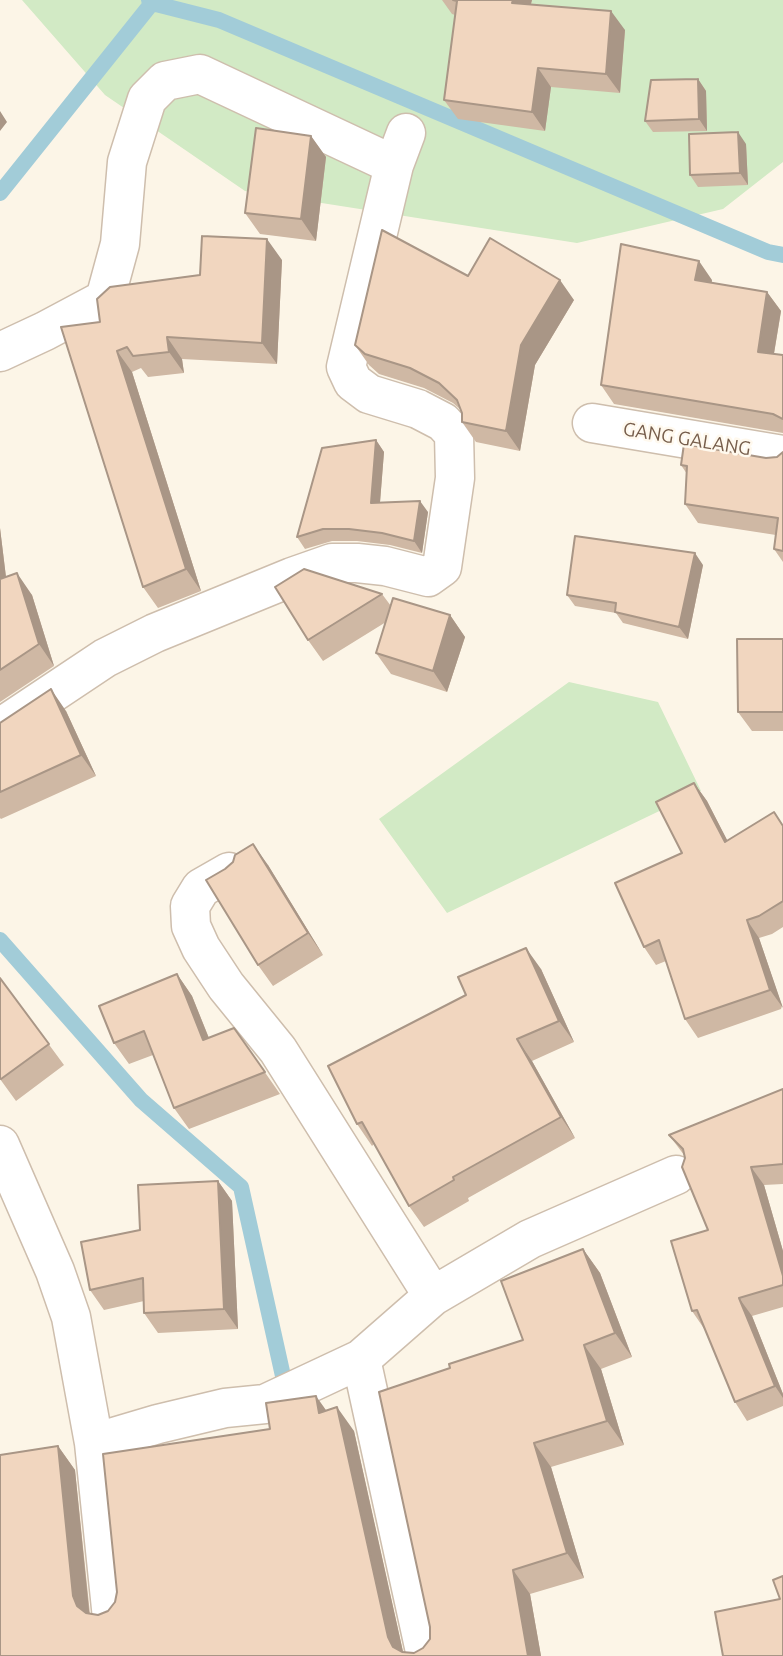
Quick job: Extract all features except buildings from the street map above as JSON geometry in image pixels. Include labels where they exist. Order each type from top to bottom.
[{"type":"street","points":[[0,352],[104,299],[120,244],[127,162],[147,99],[164,81],[200,74],[400,149],[346,367],[354,382],[369,394],[418,409],[443,422],[454,434],[455,478],[442,567],[428,577],[385,566],[357,563],[332,564],[292,577],[155,633],[105,658],[0,729]]},
{"type":"street","name":"GANG GALANG","points":[[592,423],[783,455]]},
{"type":"street","points":[[229,872],[201,888],[190,906],[191,926],[201,948],[226,986],[278,1050],[433,1296]]},
{"type":"street","points":[[0,1145],[51,1260],[71,1317],[94,1443],[112,1618]]},
{"type":"street","points":[[94,1443],[211,1411],[265,1404],[361,1359],[433,1296],[530,1239],[676,1175]]},
{"type":"street","points":[[361,1359],[426,1656]]},
{"type":"green space","points":[[22,0],[783,0],[783,162],[723,209],[577,243],[245,191],[105,95]]},
{"type":"green space","points":[[569,682],[658,702],[701,791],[447,913],[379,819]]},
{"type":"waterway","points":[[149,0],[219,20],[768,252],[783,255]]},
{"type":"waterway","points":[[0,193],[152,3]]},
{"type":"waterway","points":[[0,940],[141,1100],[241,1187],[287,1394]]}]
